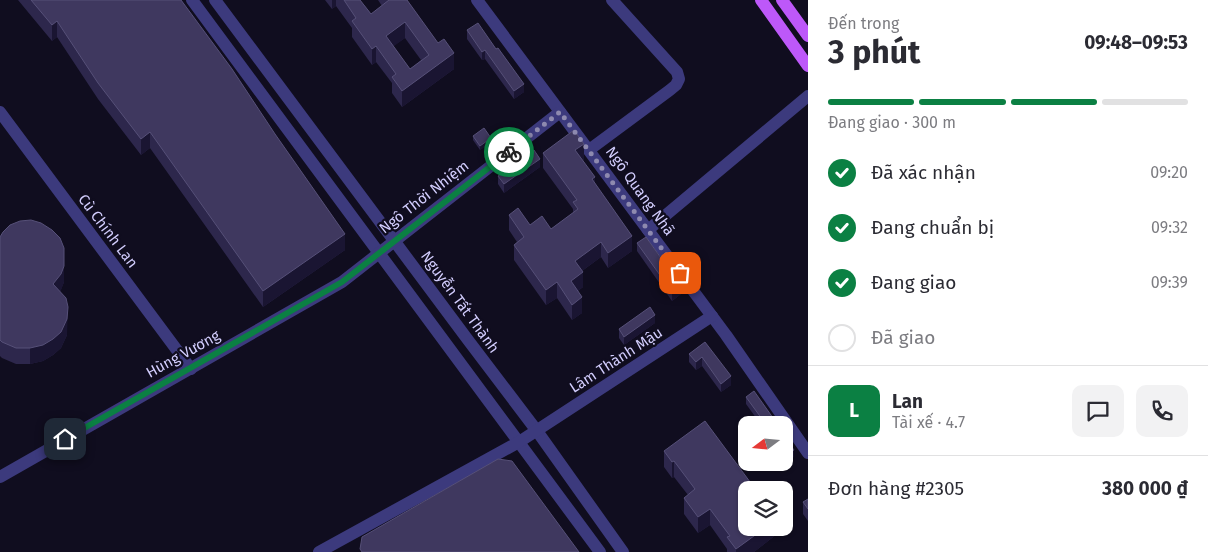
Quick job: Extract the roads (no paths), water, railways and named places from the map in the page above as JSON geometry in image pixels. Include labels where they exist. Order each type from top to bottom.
[{"type":"main road","points":[[781,0],[808,36]]},
{"type":"main road","points":[[764,5],[807,63]]},
{"type":"street","points":[[192,0],[600,552]]},
{"type":"street","name":"Nguyễn Tất Thành","points":[[215,0],[537,431],[624,552]]},
{"type":"street","name":"Ngô Quang Nhã","points":[[477,0],[712,316],[808,453]]},
{"type":"street","points":[[589,150],[676,86],[679,79],[677,72],[612,0]]},
{"type":"street","points":[[764,5],[781,0]]},
{"type":"street","points":[[648,230],[808,96]]},
{"type":"street","name":"Cù Chính Lan","points":[[0,112],[190,369]]},
{"type":"street","points":[[284,124],[299,112]]},
{"type":"street","name":"Ngô Thời Nhiệm","points":[[379,253],[560,112]]},
{"type":"street","name":"Hùng Vương","points":[[0,477],[342,282],[379,253]]},
{"type":"street","name":"Lâm Thành Mậu","points":[[520,442],[712,316]]},
{"type":"street","points":[[452,352],[468,340]]},
{"type":"street","points":[[319,552],[341,547],[520,442]]}]
